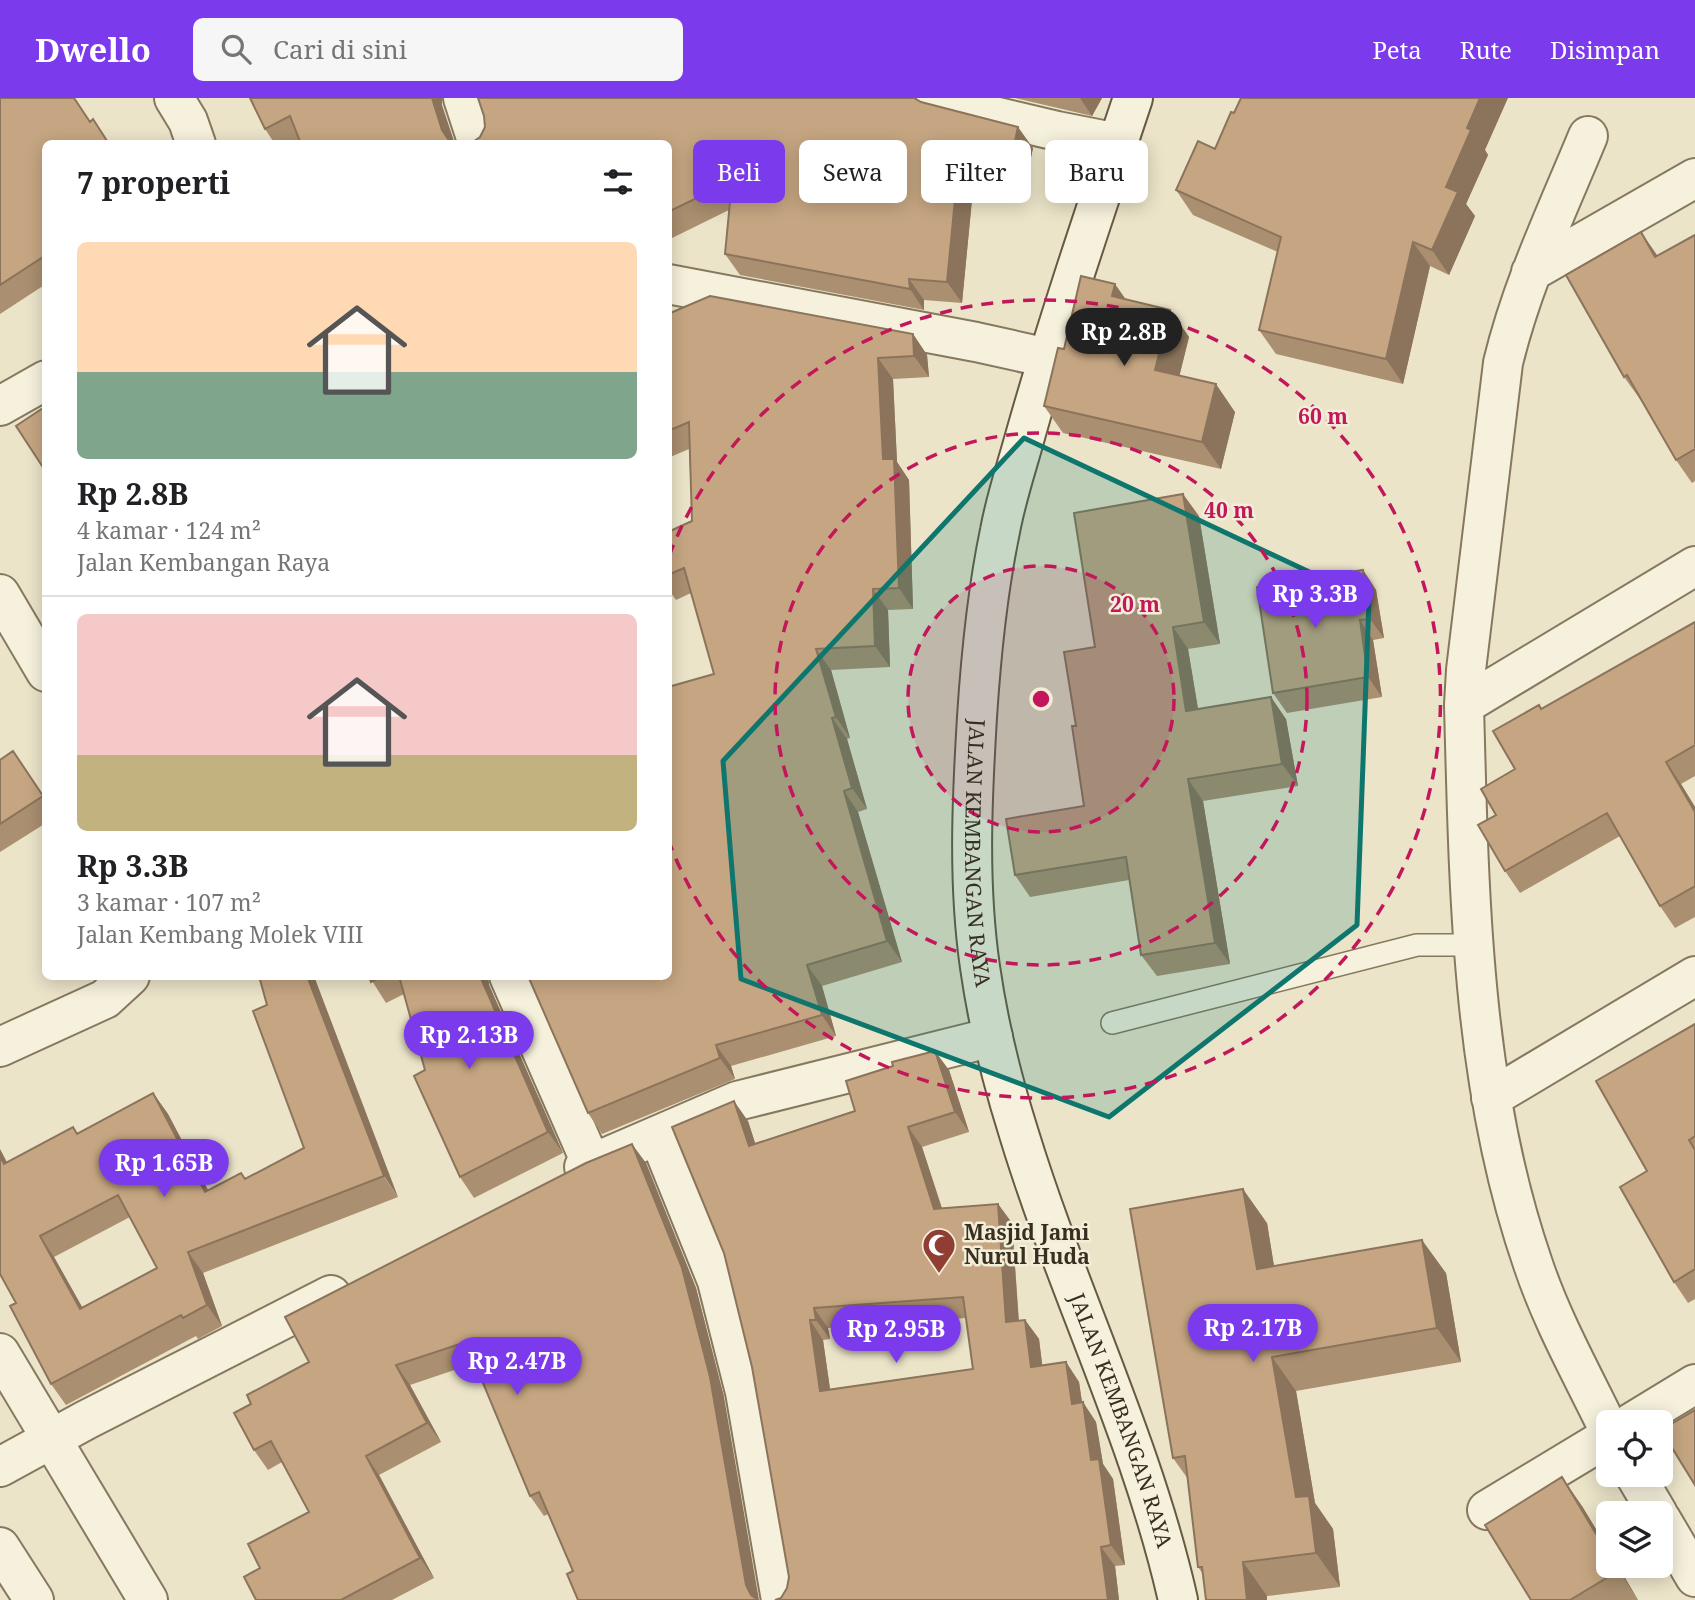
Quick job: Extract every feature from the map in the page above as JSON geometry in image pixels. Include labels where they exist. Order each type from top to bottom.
[{"type":"street","points":[[174,98],[188,121],[195,140]]},
{"type":"street","points":[[463,98],[477,140]]},
{"type":"street","points":[[936,98],[947,105],[1103,140]]},
{"type":"street","name":"JALAN KEMBANGAN RAYA","points":[[1119,140],[1133,98]]},
{"type":"street","points":[[1588,136],[1514,317],[1503,363],[1464,705],[1473,945],[1492,1098],[1509,1185],[1534,1266],[1566,1344],[1599,1410]]},
{"type":"street","points":[[1531,272],[1695,178]]},
{"type":"street","name":"JALAN KEMBANGAN RAYA","points":[[1098,203],[1048,358],[1000,530],[983,635],[972,811],[973,885],[980,966],[993,1037],[1019,1134],[1080,1310],[1120,1413],[1167,1551],[1178,1600]]},
{"type":"street","points":[[672,285],[1048,358]]},
{"type":"street","points":[[0,406],[42,382]]},
{"type":"street","points":[[1464,705],[1695,566]]},
{"type":"street","points":[[0,594],[42,665]]},
{"type":"street","points":[[1492,1098],[1695,976]]},
{"type":"street","points":[[0,1047],[105,999],[126,980]]},
{"type":"street","points":[[511,980],[591,1163]]},
{"type":"street","points":[[554,1182],[591,1163],[737,1101],[993,1037]]},
{"type":"street","points":[[657,1135],[717,1281],[745,1392],[781,1600]]},
{"type":"street","points":[[0,1467],[51,1438],[357,1282]]},
{"type":"street","points":[[0,1353],[148,1600]]},
{"type":"street","points":[[1652,1410],[1695,1384]]},
{"type":"street","points":[[1487,1510],[1596,1444]]},
{"type":"street","points":[[1673,1539],[1695,1577]]},
{"type":"street","points":[[0,1547],[34,1600]]},
{"type":"lane","points":[[1112,1023],[1417,945],[1473,945]]},
{"type":"highlighted area","points":[[1024,438],[1369,600],[1357,925],[1109,1117],[741,979],[723,761]]},
{"type":"building","points":[[0,98],[74,98],[90,122],[93,119],[106,140],[42,140],[42,258],[0,285]]},
{"type":"building","points":[[250,98],[432,98],[442,130],[450,140],[299,140],[290,116],[265,129]]},
{"type":"building","points":[[478,98],[914,98],[1018,127],[1015,140],[921,140],[921,203],[955,203],[947,282],[909,279],[910,289],[725,254],[730,203],[785,203],[785,140],[693,140],[693,200],[672,210],[672,140],[476,140],[485,127]]},
{"type":"building","points":[[1241,98],[1480,98],[1467,128],[1471,130],[1446,187],[1458,192],[1432,250],[1413,242],[1386,359],[1259,330],[1281,237],[1176,190],[1198,141],[1215,149],[1231,112],[1234,113]]},
{"type":"building","points":[[1641,232],[1655,257],[1695,235],[1695,449],[1676,460],[1627,375],[1624,377],[1566,275]]},
{"type":"building","points":[[1081,276],[1115,284],[1112,296],[1170,310],[1155,370],[1216,384],[1202,442],[1044,406],[1058,348],[1064,349]]},
{"type":"building","points":[[710,296],[913,334],[914,356],[878,358],[883,459],[894,459],[899,588],[873,589],[875,646],[816,649],[836,717],[832,718],[852,788],[844,791],[887,941],[807,965],[822,1015],[716,1045],[720,1058],[588,1113],[530,980],[672,980],[672,686],[714,674],[684,568],[672,573],[672,530],[692,521],[689,422],[672,429],[672,312]]},
{"type":"building","points":[[42,409],[42,466],[16,426]]},
{"type":"building","points":[[1183,494],[1204,622],[1173,627],[1186,711],[1271,697],[1282,764],[1188,779],[1215,943],[1141,955],[1126,857],[1015,875],[1006,819],[1084,806],[1072,726],[1076,726],[1064,652],[1095,647],[1074,513]]},
{"type":"building","points":[[1363,570],[1370,619],[1360,620],[1368,677],[1273,693],[1257,587]]},
{"type":"building","points":[[1695,622],[1695,745],[1666,762],[1695,812],[1695,886],[1660,906],[1607,813],[1505,871],[1478,825],[1496,815],[1481,789],[1515,769],[1493,731],[1539,705],[1541,709]]},
{"type":"building","points":[[13,751],[42,797],[0,824],[0,760]]},
{"type":"building","points":[[260,980],[309,980],[384,1176],[188,1252],[207,1305],[183,1318],[181,1315],[51,1384],[10,1306],[16,1303],[0,1274],[0,1156],[4,1164],[73,1127],[77,1134],[153,1093],[205,1192],[241,1173],[245,1179],[304,1148],[253,1011],[267,1005]],"holes":[[[118,1195],[157,1268],[80,1309],[40,1236]]]},
{"type":"building","points":[[400,980],[482,980],[548,1132],[460,1177],[414,1076],[425,1070]]},
{"type":"building","points":[[1695,1024],[1695,1136],[1689,1140],[1695,1150],[1695,1269],[1674,1282],[1620,1187],[1647,1171],[1596,1081]]},
{"type":"building","points":[[935,1051],[955,1112],[908,1127],[934,1209],[998,1204],[1006,1322],[1025,1320],[1031,1367],[1066,1362],[1072,1404],[1083,1402],[1091,1460],[1099,1459],[1111,1545],[1101,1547],[1108,1600],[775,1600],[781,1598],[789,1577],[752,1367],[724,1253],[672,1127],[734,1101],[749,1146],[855,1111],[846,1081],[893,1066],[892,1062]],"holes":[[[963,1297],[973,1369],[820,1391],[810,1320],[816,1320],[814,1308]]]},
{"type":"building","points":[[632,1144],[682,1268],[710,1377],[746,1585],[751,1595],[758,1600],[578,1600],[567,1574],[573,1571],[539,1492],[530,1496],[466,1342],[396,1365],[427,1423],[366,1456],[420,1558],[341,1600],[256,1600],[244,1577],[260,1568],[248,1544],[309,1512],[271,1441],[254,1450],[234,1413],[251,1404],[247,1395],[309,1362],[285,1317],[586,1163]]},
{"type":"building","points":[[1243,1189],[1257,1269],[1422,1240],[1437,1328],[1272,1357],[1296,1497],[1309,1496],[1316,1553],[1243,1562],[1247,1600],[1206,1600],[1202,1567],[1198,1567],[1185,1456],[1173,1458],[1130,1209]]},
{"type":"building","points":[[1695,1410],[1695,1485],[1673,1449],[1673,1423]]},
{"type":"building","points":[[1562,1477],[1596,1534],[1596,1578],[1606,1578],[1570,1600],[1531,1600],[1485,1525]]},
{"type":"place","name":"Masjid Jami Nurul Huda","points":[[939,1275]]}]
